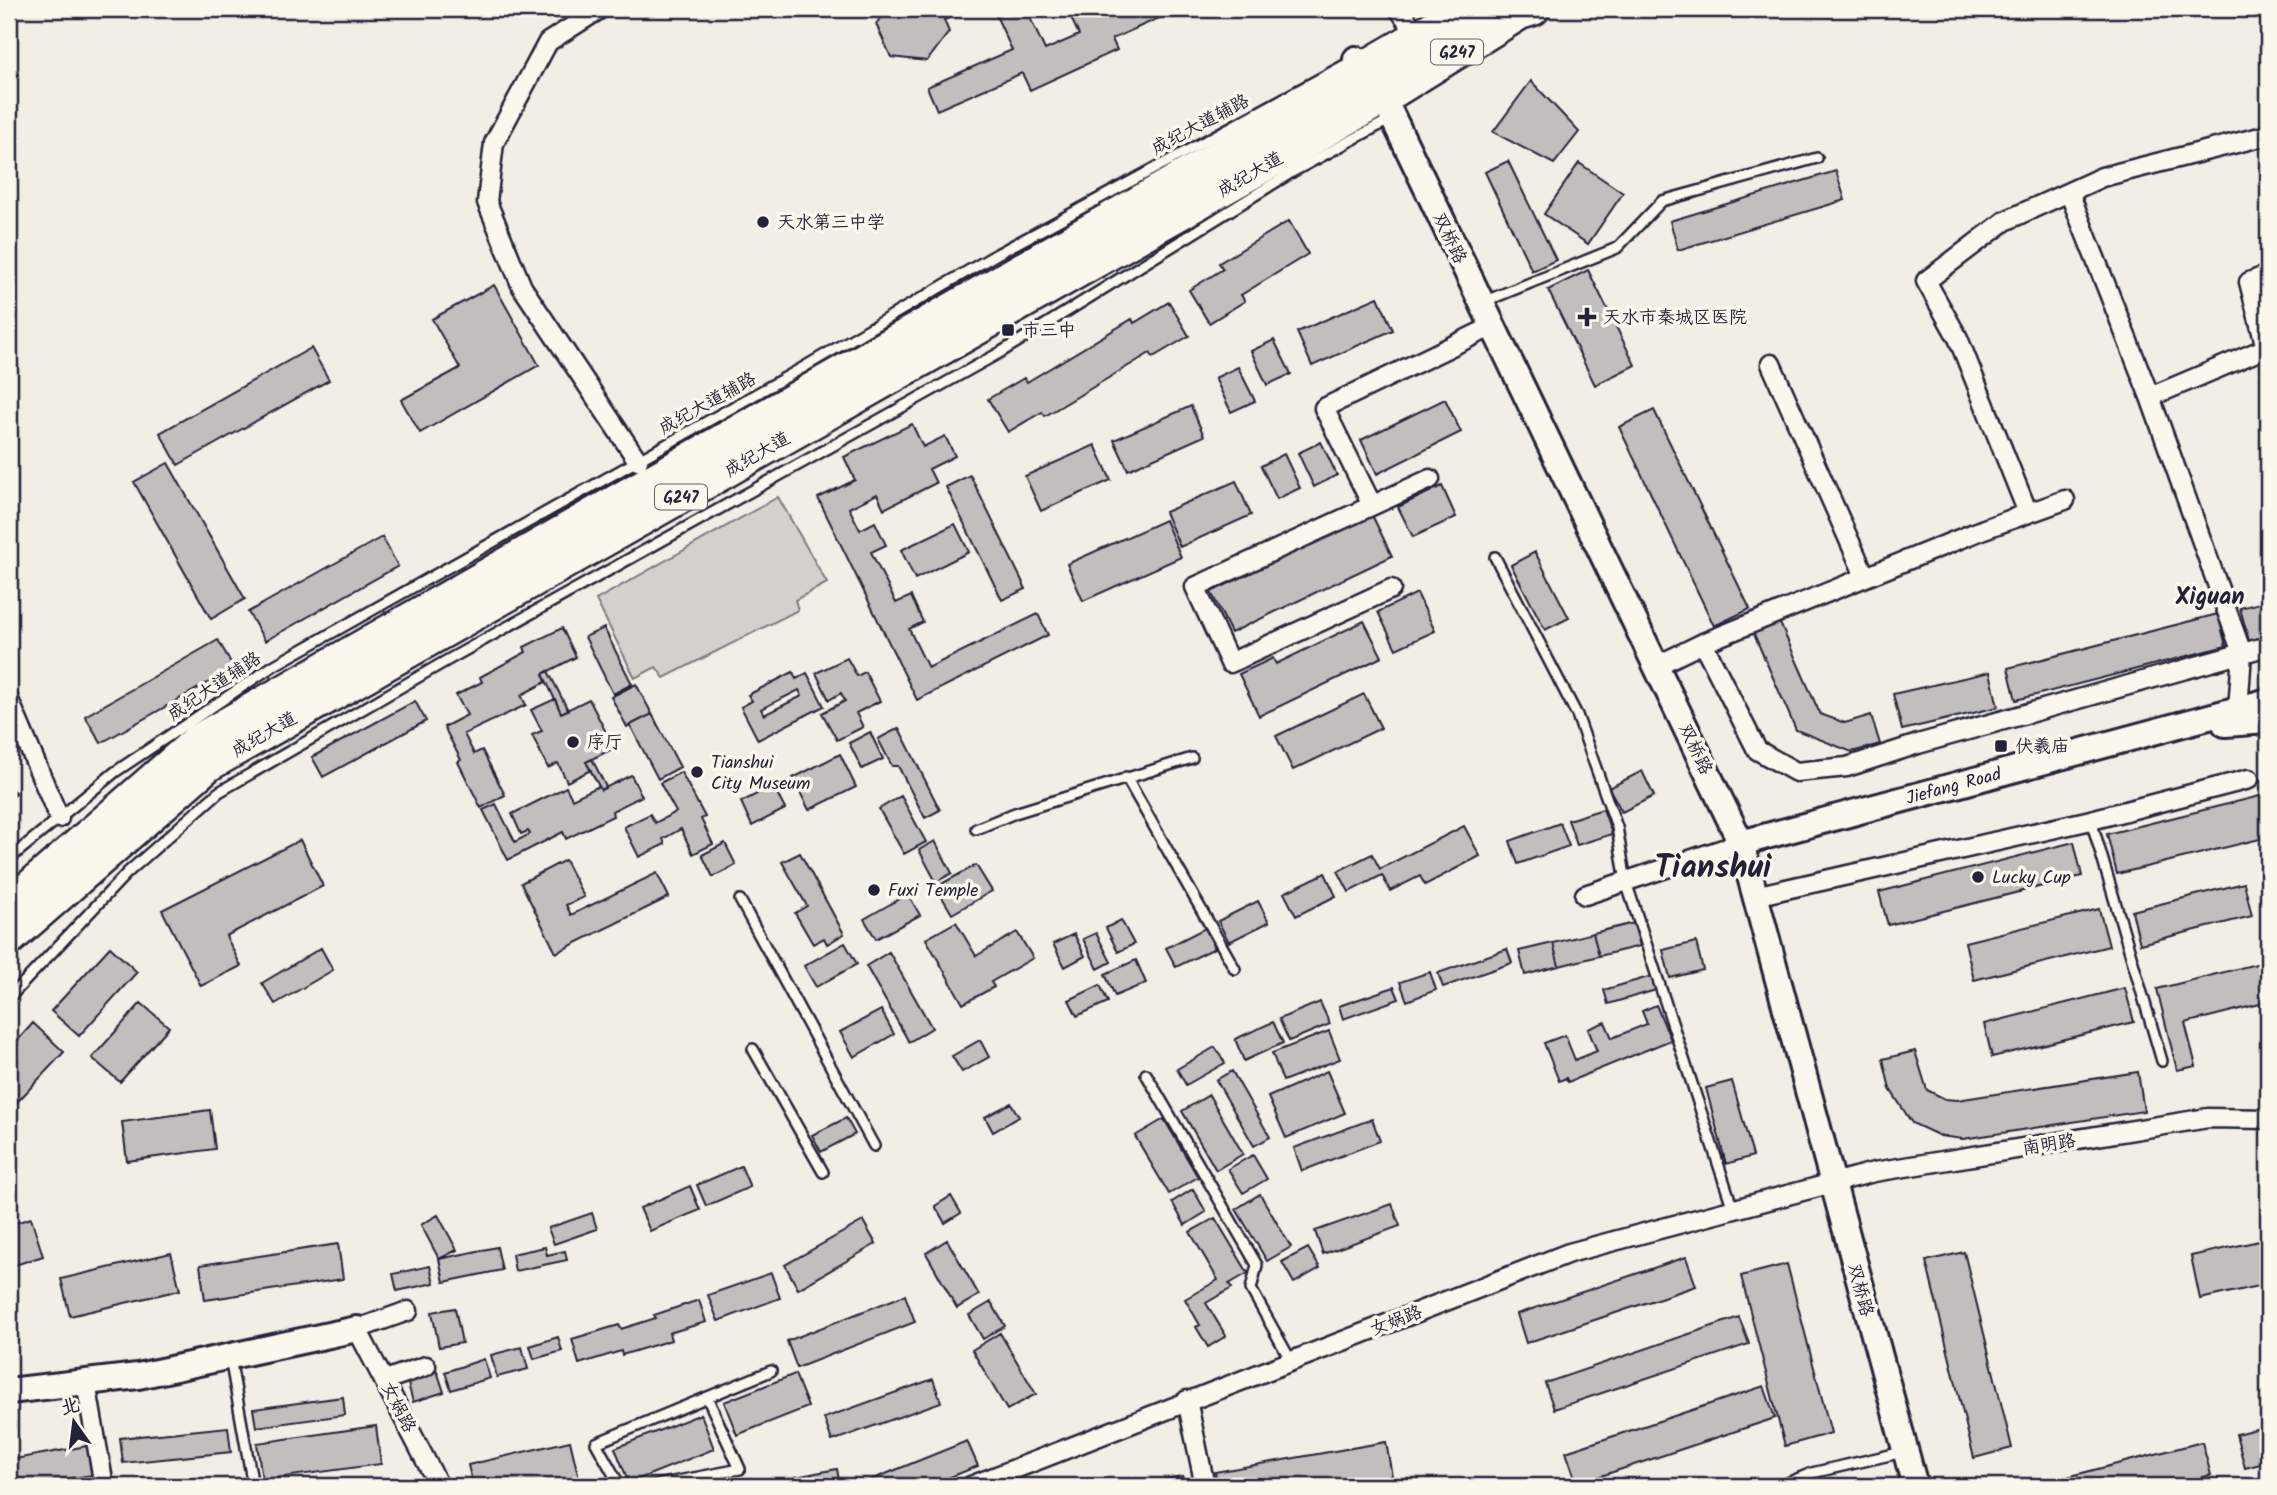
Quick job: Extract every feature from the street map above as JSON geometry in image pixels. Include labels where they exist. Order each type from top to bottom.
[{"type":"highway","name":"成纪大道","points":[[9,939],[208,765],[1375,86],[1416,35],[1485,9]]},
{"type":"highway","name":"成纪大道","points":[[9,905],[197,741],[1375,86],[1533,9]]},
{"type":"main road","name":"双桥路","points":[[1375,86],[1741,843],[1915,1486]]},
{"type":"main road","name":"Jiefang Road","points":[[1741,843],[2268,701]]},
{"type":"main road","name":"Jiefang Road","points":[[2168,729],[2268,721]]},
{"type":"main road","points":[[9,1391],[138,1376],[357,1329]]},
{"type":"street","points":[[600,9],[548,42],[494,142],[487,202],[522,287],[638,461]]},
{"type":"street","points":[[1399,9],[1416,35]]},
{"type":"street","points":[[2028,513],[1958,338],[1926,281],[2005,221],[2102,177],[2268,135]]},
{"type":"street","points":[[2069,192],[2150,397],[2242,653],[2238,710]]},
{"type":"street","points":[[2150,397],[2267,352],[2249,282],[2268,275]]},
{"type":"street","points":[[1372,505],[1324,408],[1493,326]]},
{"type":"street","points":[[1770,363],[1865,576]]},
{"type":"street","points":[[1391,589],[1230,663],[1195,587],[1430,479]]},
{"type":"street","points":[[1656,666],[1703,643],[1865,576],[2064,500]]},
{"type":"street","points":[[1703,643],[1757,750],[1796,772],[1847,767],[1932,740],[2268,646]]},
{"type":"street","points":[[9,699],[59,817]]},
{"type":"street","points":[[1755,896],[2091,820],[2249,779]]},
{"type":"street","points":[[1585,895],[1741,843]]},
{"type":"street","name":"南明路","points":[[1832,1183],[1874,1172],[2208,1118],[2268,1119]]},
{"type":"street","name":"女娲路","points":[[971,1486],[1569,1253],[1832,1183]]},
{"type":"street","points":[[357,1329],[408,1311]]},
{"type":"street","name":"女娲路","points":[[357,1329],[439,1486]]},
{"type":"street","points":[[385,1380],[426,1366]]},
{"type":"street","points":[[86,1383],[104,1486]]},
{"type":"street","points":[[1187,1400],[1205,1486]]},
{"type":"lane","points":[[1416,35],[1443,9]]},
{"type":"lane","name":"成纪大道辅路","points":[[9,859],[115,772],[273,666],[804,367],[997,254],[1224,128],[1375,86]]},
{"type":"lane","points":[[9,998],[127,873],[219,792],[1000,352],[1294,171],[1375,86]]},
{"type":"lane","points":[[1482,303],[1617,248],[1662,201],[1816,158]]},
{"type":"lane","points":[[1496,557],[1577,715],[1617,827],[1626,882],[1733,1209]]},
{"type":"lane","points":[[976,829],[1015,813],[1192,758]]},
{"type":"lane","points":[[1126,777],[1235,969]]},
{"type":"lane","points":[[2091,820],[2162,1060]]},
{"type":"lane","points":[[740,900],[874,1146]]},
{"type":"lane","points":[[753,1049],[822,1172]]},
{"type":"lane","points":[[1146,1074],[1257,1265],[1251,1289],[1291,1361]]},
{"type":"lane","points":[[230,1356],[253,1486]]},
{"type":"lane","points":[[620,1486],[596,1443],[771,1371]]},
{"type":"lane","points":[[652,1486],[740,1469],[708,1397]]},
{"type":"lane","points":[[1780,1486],[1812,1473],[1906,1452]]},
{"type":"shaded area","points":[[778,497],[827,583],[795,600],[798,610],[664,678],[656,667],[635,678],[596,600]]},
{"type":"building","points":[[887,9],[971,9],[944,20],[949,32],[927,61],[891,57],[876,24]]},
{"type":"building","points":[[993,9],[1026,9],[1045,50],[1079,35],[1067,9],[1098,9],[1101,16],[1117,9],[1179,9],[1112,39],[1117,50],[1030,90],[1022,73],[937,110],[927,87],[1012,50]]},
{"type":"building","points":[[1531,81],[1579,132],[1554,164],[1493,132]]},
{"type":"building","points":[[1508,161],[1556,260],[1532,271],[1485,172]]},
{"type":"building","points":[[1579,163],[1623,193],[1588,244],[1544,214]]},
{"type":"building","points":[[1836,171],[1845,200],[1678,250],[1670,221]]},
{"type":"building","points":[[1289,221],[1308,254],[1241,295],[1245,301],[1209,323],[1189,290],[1223,269],[1219,263]]},
{"type":"building","points":[[1588,270],[1635,365],[1595,385],[1548,290]]},
{"type":"building","points":[[494,285],[539,365],[420,433],[401,400],[460,368],[432,319]]},
{"type":"building","points":[[1378,297],[1393,330],[1312,366],[1297,332]]},
{"type":"building","points":[[1169,302],[1189,336],[1153,357],[1150,353],[1045,416],[1042,412],[1008,432],[988,399],[1024,378],[1027,382],[1132,319],[1134,323]]},
{"type":"building","points":[[1274,340],[1291,374],[1267,385],[1251,351]]},
{"type":"building","points":[[311,348],[329,380],[178,465],[160,433]]},
{"type":"building","points":[[1238,367],[1255,401],[1231,412],[1215,378]]},
{"type":"building","points":[[1445,399],[1461,432],[1377,474],[1361,440]]},
{"type":"building","points":[[1191,406],[1204,436],[1128,470],[1114,440]]},
{"type":"building","points":[[1654,410],[1750,609],[1714,626],[1619,427]]},
{"type":"building","points":[[912,424],[923,447],[945,436],[955,456],[929,469],[936,483],[884,509],[877,494],[849,508],[860,530],[875,522],[886,545],[871,552],[896,603],[911,596],[923,622],[909,629],[928,668],[1038,614],[1048,635],[917,700],[818,498],[855,480],[844,457]]},
{"type":"building","points":[[1321,442],[1337,475],[1314,487],[1298,453]]},
{"type":"building","points":[[1095,445],[1111,480],[1041,511],[1025,476]]},
{"type":"building","points":[[1284,454],[1300,488],[1277,499],[1261,466]]},
{"type":"building","points":[[168,463],[245,599],[211,619],[134,482]]},
{"type":"building","points":[[970,475],[1026,589],[1002,600],[946,487]]},
{"type":"building","points":[[1236,481],[1251,515],[1180,547],[1165,512]]},
{"type":"building","points":[[1442,486],[1456,517],[1413,537],[1398,507]]},
{"type":"building","points":[[1372,515],[1392,556],[1231,633],[1211,592]]},
{"type":"building","points":[[1165,520],[1181,557],[1083,601],[1067,564]]},
{"type":"building","points":[[955,524],[969,552],[915,579],[901,550]]},
{"type":"building","points":[[382,537],[398,566],[265,641],[248,612]]},
{"type":"building","points":[[1535,552],[1569,618],[1545,630],[1511,565]]},
{"type":"building","points":[[1417,593],[1435,631],[1396,649],[1378,612]]},
{"type":"building","points":[[2268,601],[2268,636],[2249,641],[2240,608]]},
{"type":"building","points":[[2218,614],[2226,646],[2016,700],[2008,668]]},
{"type":"building","points":[[1364,621],[1382,657],[1259,716],[1239,674],[1273,658],[1276,664]]},
{"type":"building","points":[[1779,621],[1820,714],[1845,723],[1871,715],[1880,744],[1852,752],[1796,730],[1753,632]]},
{"type":"building","points":[[562,628],[576,657],[543,674],[546,682],[521,695],[526,705],[464,734],[474,754],[482,750],[505,795],[481,808],[444,727],[467,715],[456,695],[482,682],[480,677],[526,652],[524,647]]},
{"type":"building","points":[[604,628],[632,684],[613,694],[585,637]]},
{"type":"building","points":[[218,640],[234,668],[101,743],[85,716]]},
{"type":"building","points":[[847,658],[857,676],[865,672],[880,701],[856,713],[863,727],[837,740],[822,713],[845,701],[841,693],[829,700],[816,673]]},
{"type":"building","points":[[548,671],[568,710],[561,713],[543,674]]},
{"type":"building","points":[[793,672],[796,679],[807,673],[824,706],[758,740],[741,707],[752,701],[748,695]],"holes":[[[799,690],[802,696],[764,715],[761,709]]]},
{"type":"building","points":[[1990,672],[1998,707],[1902,730],[1893,694]]},
{"type":"building","points":[[636,684],[652,714],[627,727],[611,697]]},
{"type":"building","points":[[1364,694],[1381,728],[1293,770],[1276,736]]},
{"type":"building","name":"序厅","points":[[555,699],[561,713],[589,699],[614,748],[586,762],[591,770],[567,782],[558,763],[548,768],[532,735],[542,731],[531,710]]},
{"type":"building","points":[[415,701],[426,721],[323,777],[312,757]]},
{"type":"building","points":[[652,714],[680,767],[658,779],[630,725]]},
{"type":"building","points":[[899,728],[940,810],[925,818],[898,766],[892,766],[878,739]]},
{"type":"building","points":[[870,732],[883,759],[862,769],[849,743]]},
{"type":"building","points":[[840,754],[856,787],[809,810],[793,778]]},
{"type":"building","points":[[592,759],[606,787],[601,790],[586,762]]},
{"type":"building","points":[[1642,771],[1654,796],[1622,812],[1609,788]]},
{"type":"building","points":[[681,772],[705,817],[701,819],[713,844],[693,854],[681,829],[663,839],[665,844],[639,857],[624,827],[650,814],[655,823],[676,812],[660,783]]},
{"type":"building","points":[[631,775],[642,796],[612,811],[613,816],[566,839],[563,832],[508,860],[483,810],[496,804],[515,842],[530,834],[528,831],[521,834],[512,814],[566,787],[572,799],[599,786],[601,790]]},
{"type":"building","points":[[773,786],[785,809],[752,826],[741,802]]},
{"type":"building","points":[[9,787],[16,793],[9,801]]},
{"type":"building","points":[[2268,794],[2268,837],[2117,874],[2107,834]]},
{"type":"building","points":[[901,796],[926,842],[904,854],[879,809]]},
{"type":"building","points":[[1603,809],[1612,834],[1577,845],[1568,820]]},
{"type":"building","points":[[1560,823],[1569,846],[1518,864],[1510,841]]},
{"type":"building","points":[[1464,826],[1480,856],[1425,885],[1420,876],[1390,891],[1382,875],[1349,892],[1338,871],[1372,854],[1380,869]]},
{"type":"building","points":[[300,840],[323,886],[226,936],[241,966],[201,986],[162,910]]},
{"type":"building","points":[[935,841],[952,873],[936,882],[919,850]]},
{"type":"building","points":[[2074,842],[2082,876],[1888,925],[1879,892]]},
{"type":"building","points":[[725,843],[736,865],[713,877],[702,855]]},
{"type":"building","points":[[800,853],[844,934],[827,944],[824,938],[813,944],[795,913],[807,906],[782,862]]},
{"type":"building","points":[[565,860],[584,897],[566,905],[571,915],[657,873],[669,897],[556,953],[521,883]]},
{"type":"building","points":[[976,865],[992,891],[952,914],[936,887]]},
{"type":"building","points":[[1325,873],[1336,896],[1296,916],[1284,893]]},
{"type":"building","points":[[2244,883],[2252,916],[2140,944],[2132,911]]},
{"type":"building","points":[[908,894],[920,915],[876,939],[864,919]]},
{"type":"building","points":[[1258,901],[1269,922],[1229,942],[1218,921]]},
{"type":"building","points":[[2099,909],[2109,946],[1974,980],[1965,942]]},
{"type":"building","points":[[1121,920],[1134,944],[1118,952],[1106,928]]},
{"type":"building","points":[[956,922],[976,956],[1017,932],[1033,958],[991,982],[994,987],[963,1004],[926,939]]},
{"type":"building","points":[[1634,923],[1640,946],[1599,956],[1593,933]]},
{"type":"building","points":[[1205,928],[1215,948],[1176,967],[1166,948]]},
{"type":"building","points":[[1096,933],[1111,962],[1098,969],[1083,939]]},
{"type":"building","points":[[1593,933],[1599,956],[1559,966],[1553,943]]},
{"type":"building","points":[[1074,934],[1085,956],[1065,967],[1053,944]]},
{"type":"building","points":[[1696,942],[1703,970],[1670,978],[1663,950]]},
{"type":"building","points":[[845,943],[857,964],[816,987],[804,966]]},
{"type":"building","points":[[1553,943],[1559,966],[1525,975],[1519,951]]},
{"type":"building","points":[[110,947],[137,972],[79,1036],[51,1011]]},
{"type":"building","points":[[321,948],[333,970],[275,1004],[262,983]]},
{"type":"building","points":[[1507,949],[1512,963],[1443,987],[1438,973]]},
{"type":"building","points":[[889,952],[932,1028],[909,1042],[866,966]]},
{"type":"building","points":[[1136,960],[1146,983],[1115,996],[1105,974]]},
{"type":"building","points":[[2268,961],[2268,1002],[2185,1023],[2196,1066],[2177,1070],[2157,989]]},
{"type":"building","points":[[1430,972],[1436,990],[1407,1001],[1400,982]]},
{"type":"building","points":[[1652,976],[1656,990],[1608,1004],[1604,990]]},
{"type":"building","points":[[1100,985],[1108,1002],[1077,1016],[1069,1000]]},
{"type":"building","points":[[1394,987],[1399,999],[1343,1019],[1339,1006]]},
{"type":"building","points":[[2125,988],[2134,1022],[1992,1057],[1984,1024]]},
{"type":"building","points":[[1320,1002],[1330,1024],[1289,1041],[1279,1019]]},
{"type":"building","points":[[141,1003],[169,1027],[120,1082],[92,1058]]},
{"type":"building","points":[[1656,1005],[1671,1040],[1568,1082],[1566,1078],[1559,1081],[1544,1043],[1565,1035],[1575,1060],[1597,1051],[1588,1029],[1605,1022],[1612,1038],[1647,1024],[1642,1011]]},
{"type":"building","points":[[881,1010],[894,1034],[854,1057],[840,1032]]},
{"type":"building","points":[[1273,1022],[1283,1043],[1244,1061],[1235,1039]]},
{"type":"building","points":[[33,1023],[64,1052],[9,1111],[9,1050]]},
{"type":"building","points":[[1329,1031],[1340,1059],[1283,1081],[1272,1053]]},
{"type":"building","points":[[980,1040],[989,1057],[962,1072],[952,1056]]},
{"type":"building","points":[[1215,1047],[1225,1063],[1186,1085],[1177,1069]]},
{"type":"building","points":[[1915,1051],[1927,1090],[1945,1099],[1957,1100],[2138,1072],[2144,1111],[1963,1139],[1940,1136],[1912,1123],[1890,1089],[1883,1059]]},
{"type":"building","points":[[1232,1071],[1270,1137],[1254,1146],[1216,1080]]},
{"type":"building","points":[[1327,1071],[1345,1113],[1286,1138],[1268,1097]]},
{"type":"building","points":[[1732,1081],[1753,1156],[1726,1164],[1706,1088]]},
{"type":"building","points":[[1209,1095],[1243,1154],[1216,1170],[1182,1111]]},
{"type":"building","points":[[1011,1103],[1019,1117],[993,1132],[985,1117]]},
{"type":"building","points":[[210,1110],[215,1149],[127,1161],[122,1122]]},
{"type":"building","points":[[846,1118],[855,1134],[821,1152],[812,1135]]},
{"type":"building","points":[[1164,1119],[1198,1177],[1169,1194],[1135,1136]]},
{"type":"building","points":[[1372,1119],[1380,1141],[1302,1171],[1294,1148]]},
{"type":"building","points":[[1253,1155],[1267,1179],[1243,1193],[1228,1169]]},
{"type":"building","points":[[741,1166],[750,1187],[706,1206],[697,1185]]},
{"type":"building","points":[[690,1186],[700,1210],[650,1231],[640,1208]]},
{"type":"building","points":[[1193,1189],[1206,1212],[1185,1225],[1172,1202]]},
{"type":"building","points":[[1260,1194],[1291,1247],[1267,1261],[1236,1209]]},
{"type":"building","points":[[951,1196],[961,1213],[945,1223],[935,1206]]},
{"type":"building","points":[[1392,1204],[1400,1226],[1323,1254],[1315,1231]]},
{"type":"building","points":[[592,1213],[597,1229],[554,1244],[548,1228]]},
{"type":"building","points":[[438,1215],[457,1250],[439,1259],[421,1225]]},
{"type":"building","points":[[31,1218],[43,1256],[9,1267],[9,1225]]},
{"type":"building","points":[[1215,1218],[1248,1273],[1229,1284],[1232,1288],[1206,1303],[1226,1336],[1208,1347],[1196,1327],[1200,1325],[1185,1299],[1218,1280],[1190,1232]]},
{"type":"building","points":[[863,1221],[876,1244],[798,1289],[785,1265]]},
{"type":"building","points":[[2268,1239],[2268,1284],[2200,1299],[2191,1256]]},
{"type":"building","points":[[947,1240],[979,1295],[957,1308],[926,1253]]},
{"type":"building","points":[[338,1244],[343,1279],[205,1300],[200,1265]]},
{"type":"building","points":[[497,1247],[502,1270],[444,1282],[439,1259]]},
{"type":"building","points":[[545,1247],[547,1255],[565,1251],[567,1260],[515,1271],[512,1254]]},
{"type":"building","points":[[1308,1248],[1320,1268],[1294,1283],[1282,1262]]},
{"type":"building","points":[[1964,1252],[2012,1448],[1974,1458],[1926,1261]]},
{"type":"building","points":[[171,1253],[180,1290],[70,1316],[61,1279]]},
{"type":"building","points":[[1686,1257],[1696,1286],[1526,1343],[1517,1314]]},
{"type":"building","points":[[1787,1264],[1831,1433],[1785,1446],[1741,1276]]},
{"type":"building","points":[[430,1266],[434,1283],[397,1291],[393,1274]]},
{"type":"building","points":[[771,1273],[780,1298],[718,1321],[708,1295]]},
{"type":"building","points":[[905,1295],[915,1322],[797,1368],[787,1341]]},
{"type":"building","points":[[699,1300],[706,1322],[669,1333],[671,1340],[622,1355],[621,1351],[579,1364],[572,1339],[619,1325],[621,1329]]},
{"type":"building","points":[[991,1302],[1005,1326],[983,1339],[969,1315]]},
{"type":"building","points":[[455,1308],[462,1343],[439,1347],[432,1312]]},
{"type":"building","points":[[1739,1317],[1749,1344],[1554,1409],[1545,1383]]},
{"type":"building","points":[[1000,1333],[1036,1394],[1007,1410],[972,1350]]},
{"type":"building","points":[[558,1337],[562,1351],[534,1359],[530,1346]]},
{"type":"building","points":[[522,1347],[528,1369],[497,1377],[491,1355]]},
{"type":"building","points":[[484,1359],[490,1378],[451,1390],[445,1372]]},
{"type":"building","points":[[437,1371],[444,1392],[413,1402],[407,1380]]},
{"type":"building","points":[[795,1374],[808,1407],[737,1435],[724,1402]]},
{"type":"building","points":[[933,1379],[941,1402],[832,1441],[824,1418]]},
{"type":"building","points":[[1764,1386],[1775,1418],[1577,1484],[1566,1452]]},
{"type":"building","points":[[343,1397],[345,1415],[256,1427],[253,1409]]},
{"type":"building","points":[[701,1414],[714,1449],[629,1483],[615,1448]]},
{"type":"building","points":[[376,1426],[381,1464],[262,1480],[257,1443]]},
{"type":"building","points":[[2268,1426],[2268,1462],[2245,1468],[2236,1434]]},
{"type":"building","points":[[228,1427],[231,1452],[123,1463],[120,1438]]},
{"type":"building","points":[[570,1441],[579,1479],[550,1486],[473,1486],[468,1465]]},
{"type":"building","points":[[967,1441],[978,1466],[928,1486],[856,1486]]},
{"type":"building","points":[[1386,1442],[1392,1476],[1332,1486],[1217,1486],[1215,1472]]},
{"type":"building","points":[[2202,1442],[2211,1475],[2170,1486],[2065,1486],[2063,1478]]},
{"type":"building","points":[[87,1446],[92,1475],[27,1486],[9,1486],[9,1460]]},
{"type":"building","points":[[837,1469],[840,1486],[749,1486]]},
{"type":"building","points":[[1183,1476],[1185,1486],[1124,1486]]},
{"type":"place","name":"天水第三中学","points":[[763,222]]},
{"type":"place","name":"天水市秦城区医院","points":[[1587,317]]},
{"type":"place","name":"市三中","points":[[1008,330]]},
{"type":"place","name":"序厅","points":[[573,742]]},
{"type":"place","name":"伏羲庙","points":[[2001,746]]},
{"type":"place","name":"Tianshui City Museum","points":[[697,772]]},
{"type":"place","name":"Lucky Cup","points":[[1978,877]]},
{"type":"place","name":"Fuxi Temple","points":[[874,890]]},
{"type":"district","name":"Xiguan","points":[[2210,596]]},
{"type":"district","name":"Tianshui","points":[[1713,866]]}]
